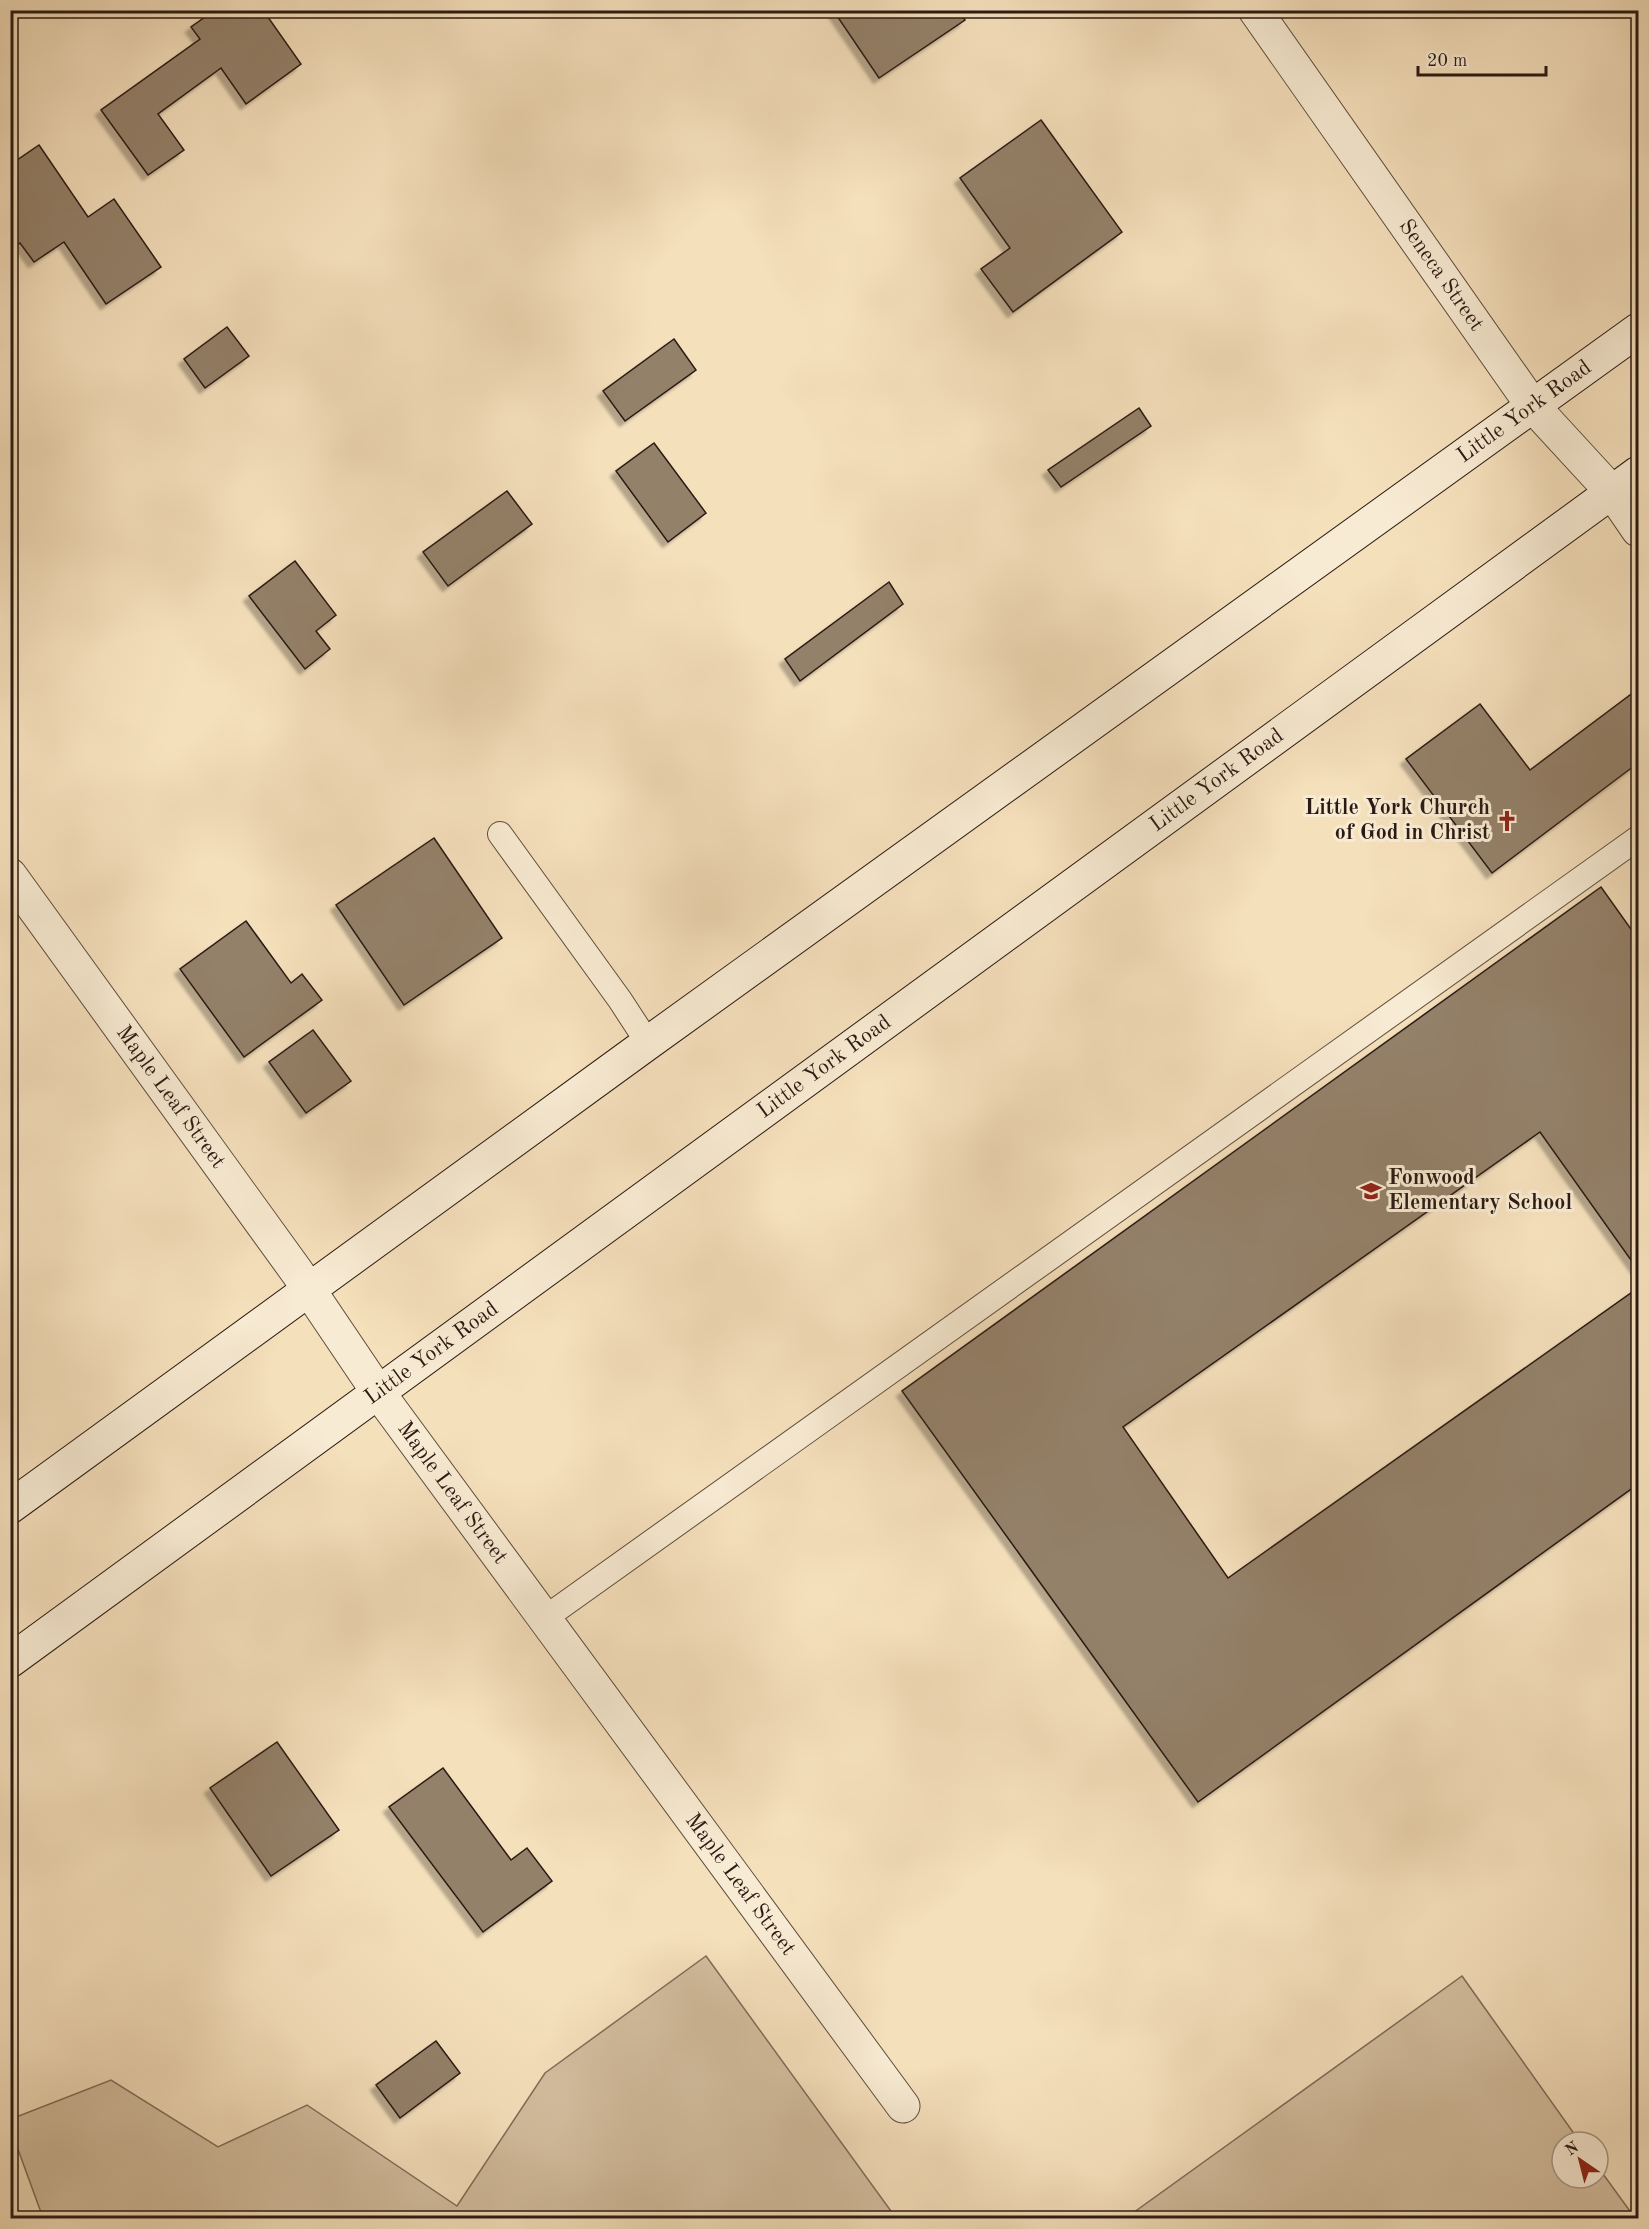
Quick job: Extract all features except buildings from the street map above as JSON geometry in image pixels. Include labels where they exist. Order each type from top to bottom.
[{"type":"main road","name":"Seneca Street","points":[[1255,10],[1532,405],[1612,492],[1638,530]]},
{"type":"main road","name":"Little York Road","points":[[10,1507],[309,1288],[1638,330]]},
{"type":"main road","name":"Little York Road","points":[[10,1661],[1638,473]]},
{"type":"main road","name":"Maple Leaf Street","points":[[10,875],[309,1288],[378,1392],[903,2106]]},
{"type":"lane","points":[[500,834],[620,1000],[648,1043]]},
{"type":"lane","points":[[545,1618],[1638,841]]},
{"type":"shaded area","points":[[706,1956],[896,2218],[43,2218],[11,2130],[11,2119],[111,2080],[218,2147],[307,2105],[457,2206],[545,2073]]},
{"type":"shaded area","points":[[1462,1976],[1571,2130],[1550,2130],[1550,2190],[1610,2190],[1610,2184],[1635,2218],[1126,2218]]},
{"type":"place","name":"Little York Church of God in Christ","points":[[1507,821]]},
{"type":"place","name":"Fonwood Elementary School","points":[[1371,1191]]}]
